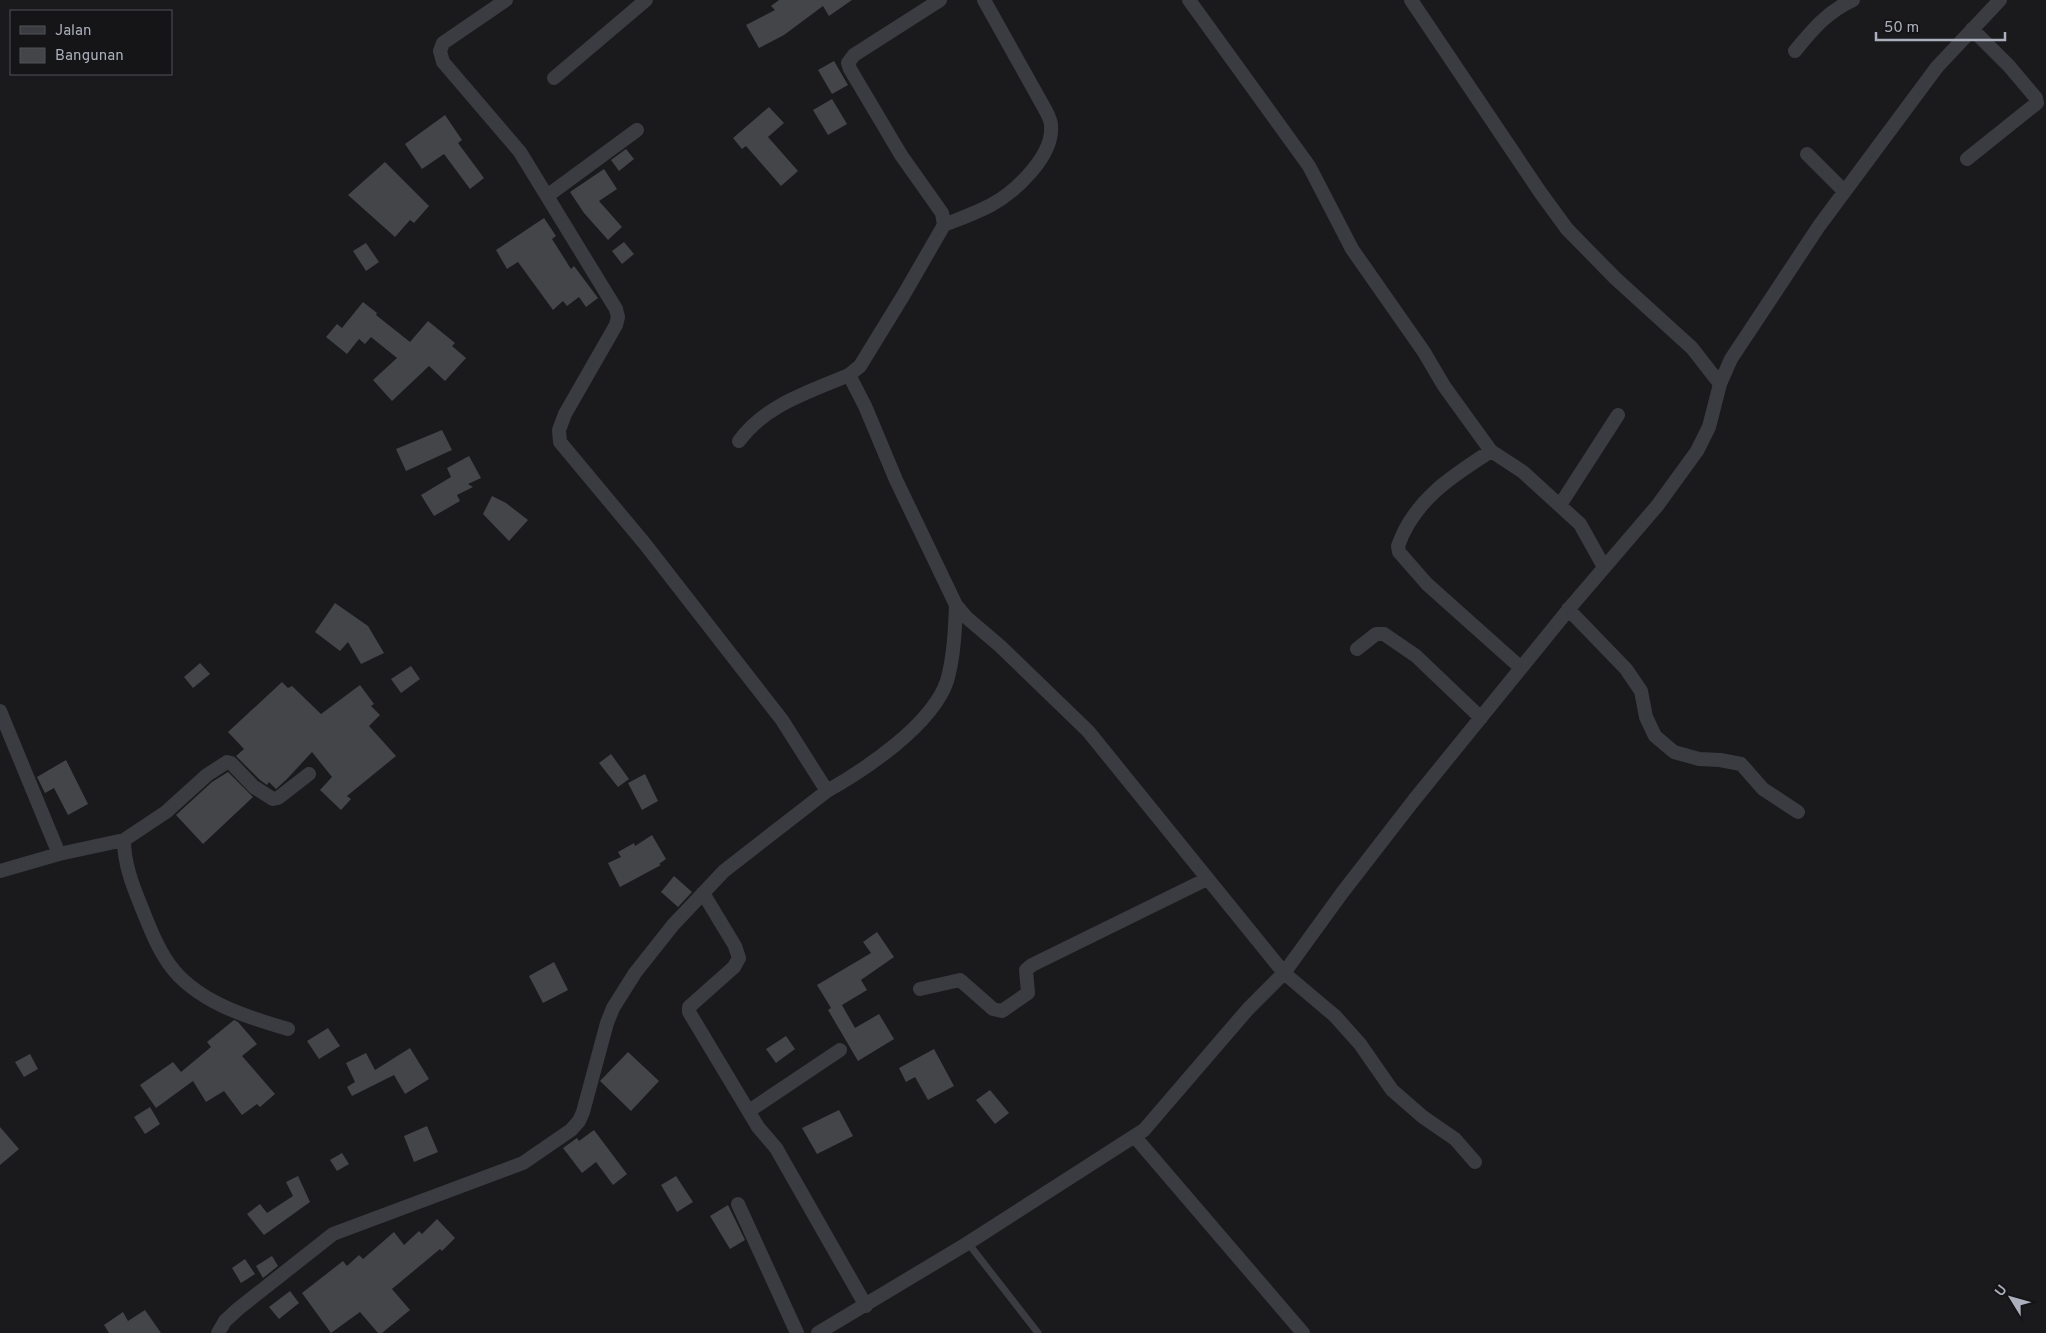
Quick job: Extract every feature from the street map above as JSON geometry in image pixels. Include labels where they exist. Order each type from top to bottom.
[{"type":"street","points":[[506,0],[444,43],[440,51],[443,62],[520,152],[616,309],[618,317],[616,325],[565,414],[560,430],[560,442],[645,544],[782,720],[827,791]]},
{"type":"street","points":[[554,78],[646,0]]},
{"type":"street","points":[[940,0],[854,55],[848,63],[901,155],[942,213],[944,225]]},
{"type":"street","points":[[739,441],[748,428],[774,408],[801,394],[848,375],[860,366],[944,225],[991,205],[1015,189],[1038,164],[1048,145],[1051,126],[1046,111],[984,0]]},
{"type":"street","points":[[1189,0],[1310,166],[1352,249],[1424,352],[1444,386],[1491,451],[1523,472],[1580,524],[1604,567]]},
{"type":"street","points":[[1411,0],[1567,229],[1616,278],[1692,348],[1720,384]]},
{"type":"street","points":[[1795,51],[1818,23],[1842,5],[1853,0]]},
{"type":"street","points":[[818,1333],[866,1306],[968,1243],[1148,1126],[1248,1009],[1284,973],[1342,893],[1480,718],[1568,609],[1657,506],[1697,451],[1709,427],[1720,384],[1732,359],[1809,240],[1937,67],[2000,0]]},
{"type":"street","points":[[1968,159],[2037,103],[2036,98],[2009,66],[1972,29]]},
{"type":"street","points":[[547,196],[637,130]]},
{"type":"street","points":[[1807,154],[1844,191]]},
{"type":"street","points":[[848,375],[865,406],[896,480],[956,605],[966,617],[1000,646],[1088,731],[1137,789],[1284,973],[1335,1016],[1360,1044],[1392,1090],[1423,1117],[1455,1139],[1475,1162]]},
{"type":"street","points":[[1560,505],[1618,416]]},
{"type":"street","points":[[1491,451],[1461,470],[1420,504],[1398,546],[1399,552],[1427,584],[1521,668]]},
{"type":"street","points":[[218,1333],[225,1321],[238,1309],[333,1234],[523,1164],[571,1130],[579,1121],[583,1112],[603,1035],[613,1008],[651,953],[703,893],[746,854],[827,791],[853,776],[902,740],[923,718],[946,682],[954,647],[956,605]]},
{"type":"street","points":[[1568,609],[1626,669],[1641,691],[1646,717],[1655,736],[1674,752],[1699,759],[1741,764],[1763,789],[1798,812]]},
{"type":"street","points":[[1357,649],[1376,634],[1384,634],[1416,656],[1480,718]]},
{"type":"street","points":[[0,711],[59,854]]},
{"type":"street","points":[[0,871],[59,854],[124,840],[166,812],[207,775],[226,762],[231,763],[254,787],[273,799],[278,798],[309,774]]},
{"type":"street","points":[[124,840],[124,853],[132,884],[151,933],[170,965],[187,983],[220,1005],[243,1016],[288,1029]]},
{"type":"street","points":[[920,989],[960,980],[993,1009],[1002,1011],[1028,993],[1026,970],[1032,964],[1207,879]]},
{"type":"street","points":[[703,893],[735,946],[739,958],[734,967],[689,1007],[689,1012],[758,1127],[776,1148],[866,1306]]},
{"type":"street","points":[[749,1111],[840,1050]]},
{"type":"street","points":[[1134,1136],[1303,1333]]},
{"type":"street","points":[[738,1204],[797,1333]]},
{"type":"lane","points":[[968,1243],[1038,1333]]},
{"type":"building","points":[[779,0],[852,0],[829,16],[823,6],[784,35],[759,48],[746,25],[775,10],[771,6]]},
{"type":"building","points":[[834,61],[848,85],[832,94],[818,70]]},
{"type":"building","points":[[832,99],[847,124],[828,135],[813,110]]},
{"type":"building","points":[[769,107],[784,123],[768,137],[798,171],[781,186],[746,146],[742,149],[733,138]]},
{"type":"building","points":[[445,115],[462,140],[458,143],[484,178],[470,189],[444,154],[422,169],[405,144]]},
{"type":"building","points":[[626,149],[634,159],[619,171],[611,160]]},
{"type":"building","points":[[385,162],[429,206],[414,223],[410,220],[395,237],[348,195]]},
{"type":"building","points":[[604,169],[617,189],[599,201],[622,227],[608,240],[584,213],[570,192]]},
{"type":"building","points":[[544,218],[556,236],[552,239],[571,269],[574,266],[598,298],[586,307],[579,297],[567,306],[563,301],[553,310],[518,262],[507,269],[496,250]]},
{"type":"building","points":[[624,242],[634,254],[622,264],[612,251]]},
{"type":"building","points":[[366,243],[379,262],[366,271],[353,251]]},
{"type":"building","points":[[363,302],[410,342],[428,321],[455,343],[452,346],[466,358],[445,381],[429,366],[392,401],[373,380],[397,358],[371,337],[365,344],[359,339],[347,354],[326,337],[337,324],[342,328]]},
{"type":"building","points":[[442,430],[452,450],[406,471],[396,449]]},
{"type":"building","points":[[469,456],[481,478],[468,484],[473,487],[457,495],[460,501],[434,516],[421,495],[451,477],[447,468]]},
{"type":"building","points":[[492,496],[506,503],[528,520],[509,541],[483,514]]},
{"type":"building","points":[[335,603],[368,626],[384,653],[361,664],[348,642],[340,651],[315,632]]},
{"type":"building","points":[[200,663],[210,674],[193,688],[184,677]]},
{"type":"building","points":[[411,666],[420,679],[401,693],[391,679]]},
{"type":"building","points":[[282,682],[288,688],[292,686],[321,714],[360,685],[374,704],[371,706],[380,715],[369,726],[396,756],[347,796],[351,799],[341,810],[320,790],[332,777],[312,752],[276,789],[269,782],[267,785],[260,780],[236,756],[244,749],[228,732]]},
{"type":"building","points":[[611,754],[629,779],[618,787],[599,763]]},
{"type":"building","points":[[66,760],[88,804],[68,815],[54,788],[45,793],[37,777]]},
{"type":"building","points":[[228,772],[253,797],[203,844],[176,815],[212,782]]},
{"type":"building","points":[[645,774],[658,801],[642,810],[628,783]]},
{"type":"building","points":[[652,835],[666,859],[659,864],[661,865],[620,887],[608,863],[621,857],[618,852],[634,843],[635,846]]},
{"type":"building","points":[[674,876],[692,892],[678,907],[661,892]]},
{"type":"building","points":[[877,932],[894,957],[861,980],[867,990],[842,1005],[855,1028],[879,1014],[894,1039],[858,1061],[828,1010],[831,1008],[817,985],[871,953],[863,942]]},
{"type":"building","points":[[554,962],[568,990],[543,1003],[529,976]]},
{"type":"building","points":[[234,1020],[238,1022],[257,1044],[242,1056],[275,1094],[260,1107],[257,1104],[242,1115],[224,1091],[206,1102],[193,1081],[156,1108],[140,1085],[173,1062],[181,1072],[211,1047],[207,1042]]},
{"type":"building","points":[[328,1028],[340,1046],[319,1059],[307,1041]]},
{"type":"building","points":[[786,1036],[795,1049],[776,1063],[766,1049]]},
{"type":"building","points":[[410,1048],[429,1079],[405,1094],[394,1075],[352,1096],[347,1087],[355,1082],[346,1063],[366,1053],[375,1070]]},
{"type":"building","points":[[934,1049],[954,1086],[928,1100],[915,1077],[906,1082],[899,1068]]},
{"type":"building","points":[[628,1052],[659,1081],[631,1111],[600,1081]]},
{"type":"building","points":[[30,1054],[38,1069],[24,1077],[15,1062]]},
{"type":"building","points":[[990,1090],[1009,1113],[995,1124],[976,1100]]},
{"type":"building","points":[[150,1107],[160,1124],[145,1134],[134,1117]]},
{"type":"building","points":[[839,1110],[853,1136],[817,1154],[802,1128]]},
{"type":"building","points":[[427,1126],[438,1152],[414,1162],[404,1136]]},
{"type":"building","points":[[0,1127],[19,1149],[0,1165]]},
{"type":"building","points":[[594,1130],[627,1174],[613,1185],[596,1162],[582,1173],[563,1148],[577,1138],[579,1141]]},
{"type":"building","points":[[342,1153],[349,1164],[337,1171],[330,1160]]},
{"type":"building","points":[[298,1176],[310,1202],[264,1235],[247,1214],[260,1204],[267,1213],[293,1196],[286,1182]]},
{"type":"building","points":[[676,1176],[693,1202],[677,1212],[661,1185]]},
{"type":"building","points":[[728,1205],[745,1240],[730,1249],[710,1216]]},
{"type":"building","points":[[437,1219],[455,1238],[442,1251],[440,1249],[392,1289],[410,1310],[382,1333],[378,1333],[360,1312],[331,1333],[302,1293],[343,1261],[347,1266],[359,1255],[363,1259],[394,1232],[404,1245],[419,1231],[422,1234]]},
{"type":"building","points":[[272,1256],[278,1266],[263,1278],[256,1266]]},
{"type":"building","points":[[245,1259],[255,1274],[241,1283],[232,1268]]},
{"type":"building","points":[[290,1291],[299,1303],[279,1319],[269,1307]]},
{"type":"building","points":[[145,1310],[161,1333],[109,1333],[104,1325],[123,1312],[128,1321]]}]
